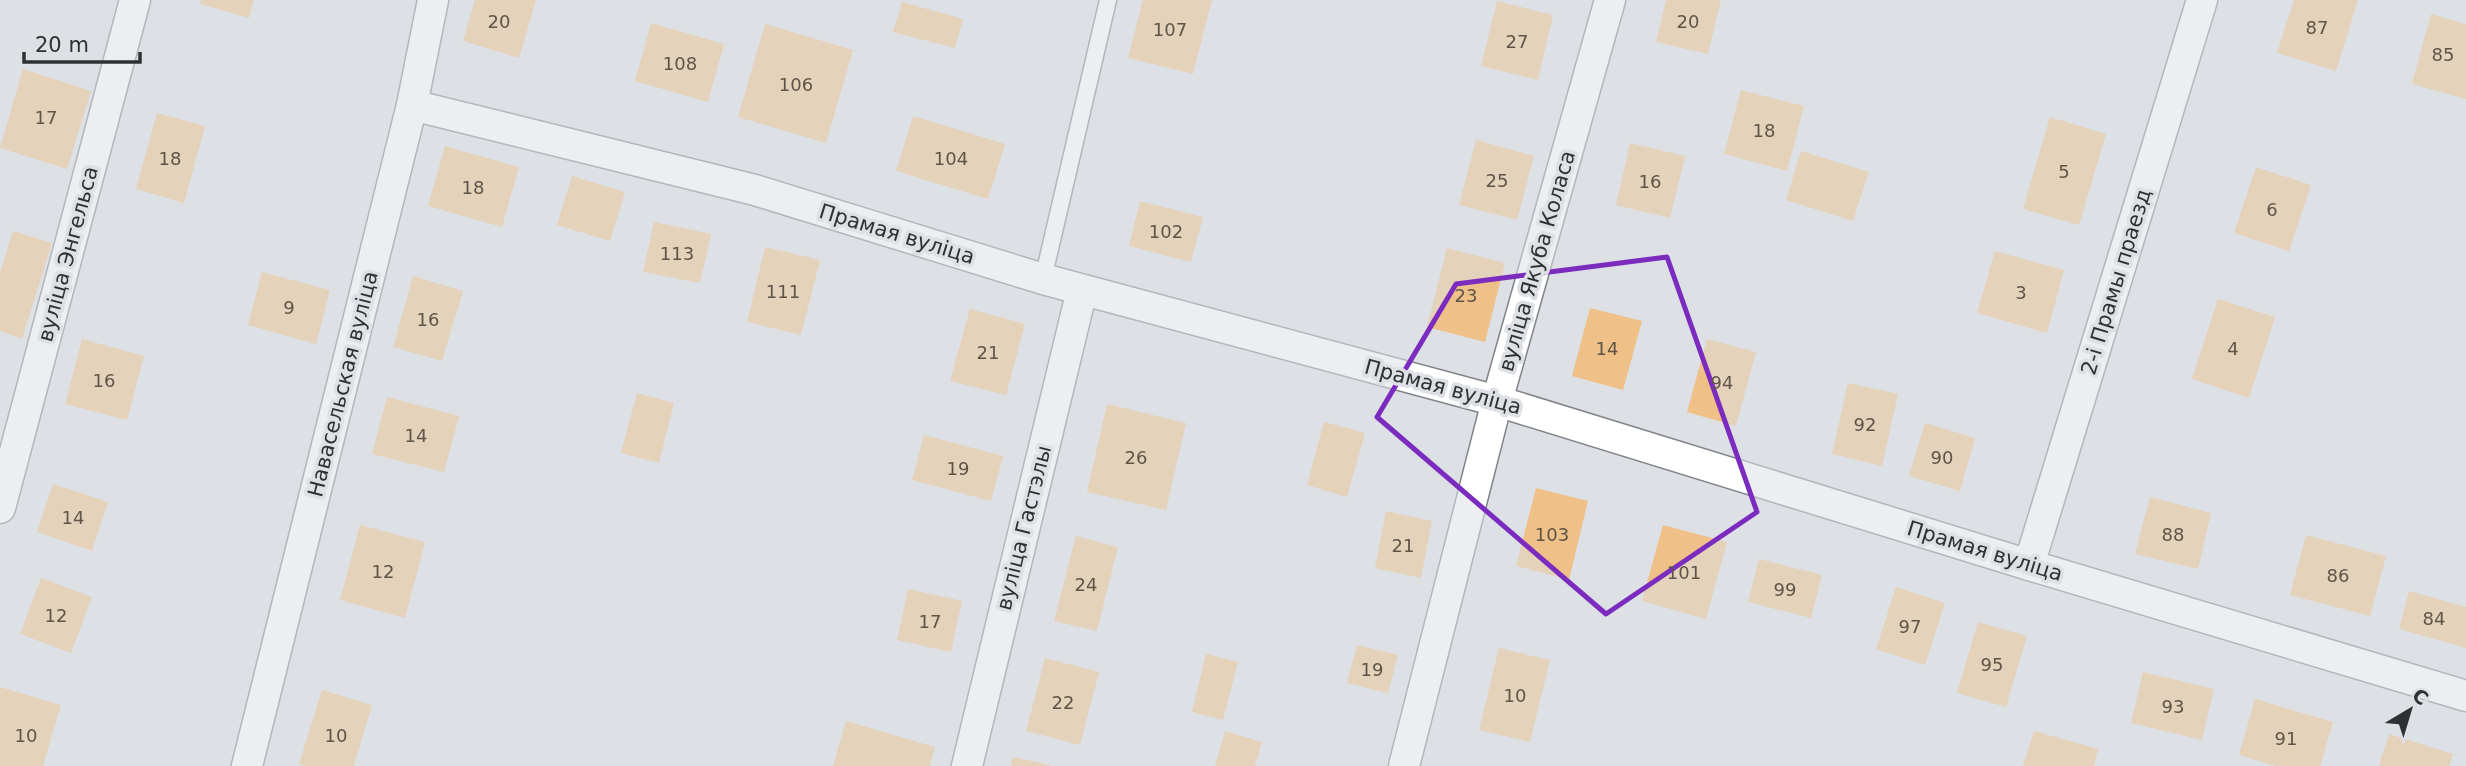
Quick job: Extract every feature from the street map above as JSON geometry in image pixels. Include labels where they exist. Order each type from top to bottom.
[{"type":"street","name":"вуліца Энгельса","points":[[0,508],[135,0]]},
{"type":"street","name":"Навасельская вуліца","points":[[247,766],[412,105],[433,0]]},
{"type":"street","name":"вуліца Якуба Коласа","points":[[1404,766],[1497,401],[1610,0]]},
{"type":"street","name":"2-і Прамы праезд","points":[[2029,565],[2202,0]]},
{"type":"street","name":"Прамая вуліца","points":[[412,105],[755,190],[1043,279],[1497,401],[2466,696]]},
{"type":"street","name":"вуліца Гастэлы","points":[[967,766],[1082,290]]},
{"type":"lane","points":[[1043,279],[1108,0]]},
{"type":"highlighted area","points":[[1667,257],[1757,512],[1606,614],[1377,417],[1456,284]]},
{"type":"building","points":[[201,0],[254,0],[249,18],[200,4]]},
{"type":"building","points":[[475,0],[536,0],[519,58],[463,41]]},
{"type":"building","points":[[1143,0],[1212,0],[1193,74],[1128,58]]},
{"type":"building","points":[[1666,0],[1721,0],[1708,54],[1656,42]]},
{"type":"building","points":[[2294,0],[2358,0],[2336,71],[2277,53]]},
{"type":"building","points":[[1497,1],[1553,15],[1538,80],[1481,66]]},
{"type":"building","points":[[902,2],[963,19],[955,48],[893,32]]},
{"type":"building","points":[[2431,14],[2466,24],[2466,99],[2412,84]]},
{"type":"building","points":[[651,23],[724,44],[708,102],[635,81]]},
{"type":"building","points":[[765,24],[853,50],[826,143],[738,117]]},
{"type":"building","points":[[23,69],[91,91],[67,169],[0,148]]},
{"type":"building","points":[[1741,90],[1804,106],[1787,171],[1724,154]]},
{"type":"building","points":[[157,113],[205,126],[184,203],[136,189]]},
{"type":"building","points":[[913,116],[1005,144],[988,199],[896,171]]},
{"type":"building","points":[[2050,117],[2106,134],[2079,225],[2023,209]]},
{"type":"building","points":[[1476,140],[1534,156],[1517,220],[1459,205]]},
{"type":"building","points":[[1630,143],[1685,156],[1670,218],[1616,205]]},
{"type":"building","points":[[445,146],[519,167],[502,227],[428,206]]},
{"type":"building","points":[[1801,151],[1869,172],[1853,221],[1786,200]]},
{"type":"building","points":[[2256,167],[2311,185],[2289,251],[2234,233]]},
{"type":"building","points":[[572,176],[625,192],[610,241],[557,225]]},
{"type":"building","points":[[1140,201],[1203,217],[1191,262],[1129,246]]},
{"type":"building","points":[[654,222],[711,234],[700,283],[643,272]]},
{"type":"building","points":[[13,231],[52,243],[22,339],[0,331],[0,273]]},
{"type":"building","points":[[765,247],[820,260],[801,335],[747,322]]},
{"type":"building","points":[[1447,248],[1505,263],[1485,342],[1427,327]]},
{"type":"building","points":[[1995,251],[2064,270],[2047,333],[1977,313]]},
{"type":"building","points":[[262,272],[330,290],[316,344],[248,325]]},
{"type":"building","points":[[413,276],[463,291],[442,361],[393,347]]},
{"type":"building","points":[[2218,299],[2275,317],[2249,398],[2192,379]]},
{"type":"building","points":[[1590,308],[1642,321],[1623,390],[1572,376]]},
{"type":"building","points":[[970,309],[1025,324],[1006,395],[950,381]]},
{"type":"building","points":[[82,339],[144,356],[127,420],[65,404]]},
{"type":"building","points":[[1707,339],[1756,352],[1736,426],[1687,412]]},
{"type":"building","points":[[1848,383],[1898,394],[1882,466],[1832,454]]},
{"type":"building","points":[[637,393],[674,403],[659,463],[621,453]]},
{"type":"building","points":[[387,397],[459,416],[444,472],[372,454]]},
{"type":"building","points":[[1107,404],[1186,423],[1166,510],[1087,492]]},
{"type":"building","points":[[1324,422],[1365,433],[1347,497],[1307,485]]},
{"type":"building","points":[[1925,423],[1975,438],[1960,491],[1909,476]]},
{"type":"building","points":[[924,435],[1003,456],[991,501],[912,480]]},
{"type":"building","points":[[53,484],[108,502],[92,551],[37,532]]},
{"type":"building","points":[[1536,488],[1588,501],[1569,580],[1516,566]]},
{"type":"building","points":[[2150,497],[2211,513],[2198,569],[2135,554]]},
{"type":"building","points":[[1386,511],[1432,521],[1421,578],[1375,568]]},
{"type":"building","points":[[360,525],[425,542],[405,618],[340,600]]},
{"type":"building","points":[[1663,525],[1727,542],[1706,619],[1642,601]]},
{"type":"building","points":[[2306,535],[2386,556],[2370,616],[2290,595]]},
{"type":"building","points":[[1076,536],[1118,547],[1097,631],[1054,621]]},
{"type":"building","points":[[1759,559],[1822,575],[1811,618],[1748,602]]},
{"type":"building","points":[[41,578],[92,597],[71,653],[20,634]]},
{"type":"building","points":[[1896,587],[1945,603],[1925,665],[1876,649]]},
{"type":"building","points":[[908,589],[962,601],[951,652],[897,640]]},
{"type":"building","points":[[2409,591],[2466,607],[2466,648],[2399,629]]},
{"type":"building","points":[[1978,622],[2027,636],[2006,707],[1957,693]]},
{"type":"building","points":[[1357,645],[1398,655],[1388,693],[1347,683]]},
{"type":"building","points":[[1499,648],[1550,660],[1530,742],[1479,730]]},
{"type":"building","points":[[1206,654],[1238,662],[1223,720],[1192,712]]},
{"type":"building","points":[[1045,658],[1099,672],[1080,745],[1026,731]]},
{"type":"building","points":[[2143,672],[2214,689],[2202,740],[2131,723]]},
{"type":"building","points":[[0,687],[61,705],[43,766],[0,766]]},
{"type":"building","points":[[322,690],[372,705],[354,766],[299,764]]},
{"type":"building","points":[[2255,699],[2333,722],[2320,766],[2276,766],[2239,755]]},
{"type":"building","points":[[846,721],[935,747],[930,766],[833,766]]},
{"type":"building","points":[[1225,731],[1262,742],[1255,766],[1215,766]]},
{"type":"building","points":[[2034,731],[2098,749],[2094,766],[2023,766]]},
{"type":"building","points":[[2389,734],[2453,754],[2449,766],[2379,766]]},
{"type":"building","points":[[1013,757],[1050,765],[1011,766]]}]
